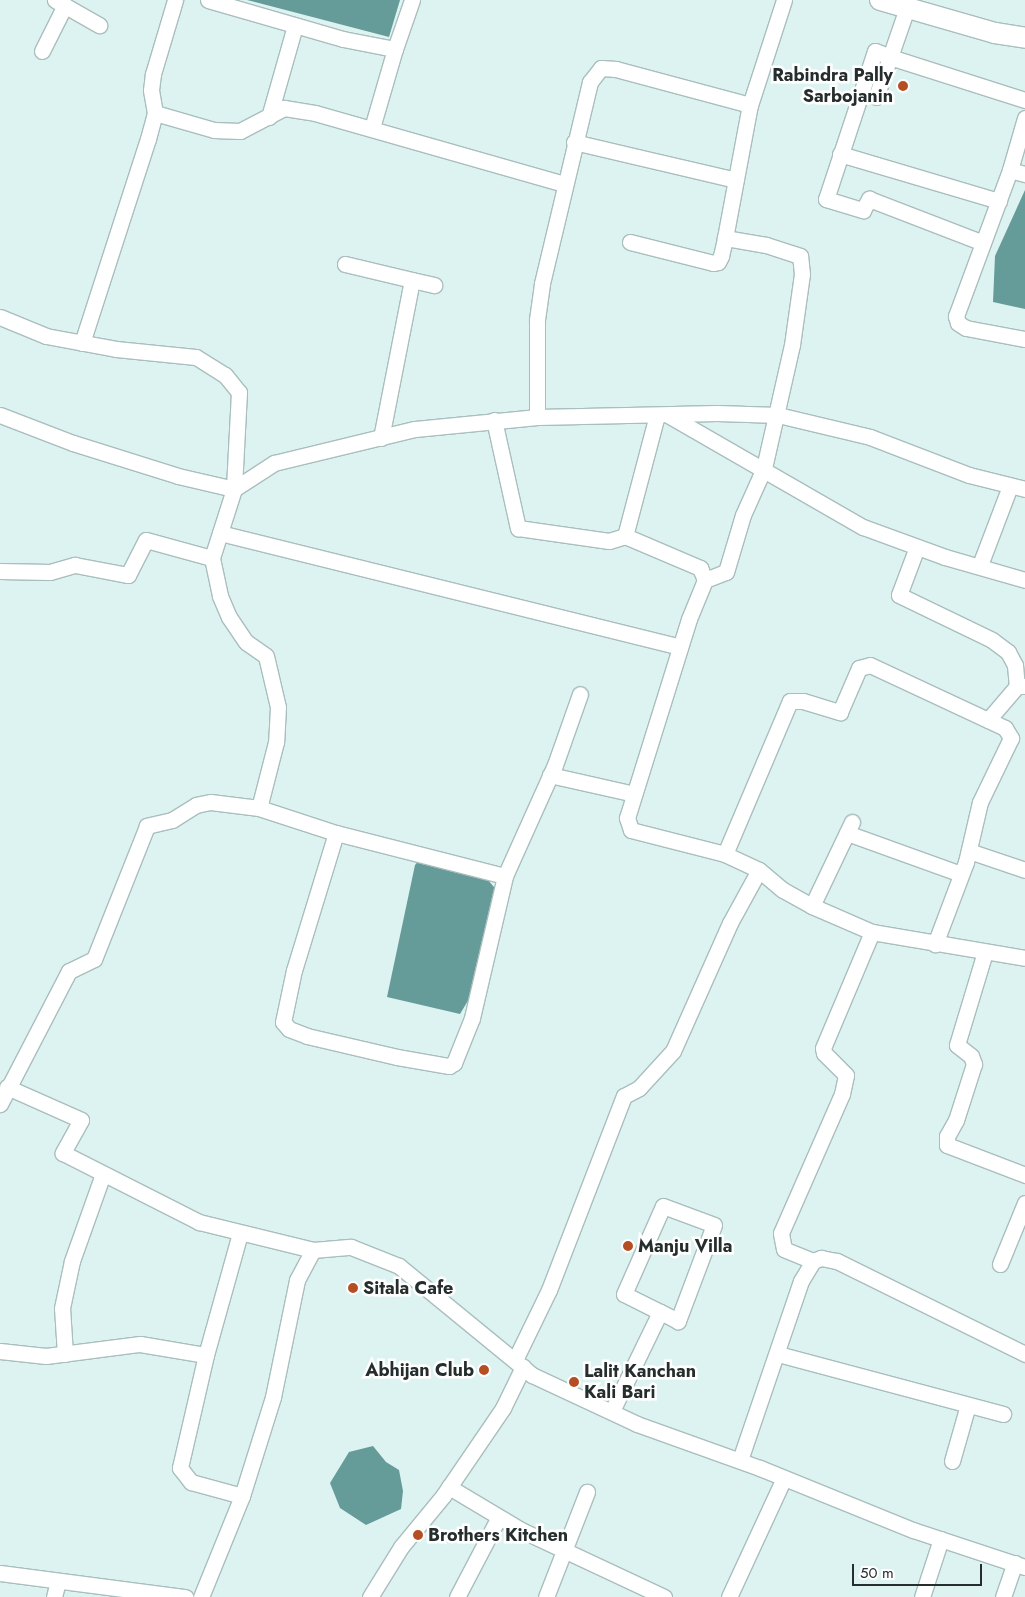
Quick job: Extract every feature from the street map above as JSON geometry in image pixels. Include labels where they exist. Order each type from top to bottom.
[{"type":"street","points":[[82,343],[155,113],[151,90],[153,74],[175,0]]},
{"type":"street","points":[[208,0],[295,26],[395,49]]},
{"type":"street","points":[[372,128],[395,49],[412,0]]},
{"type":"street","points":[[630,242],[713,263],[718,262],[725,238],[750,105],[784,0]]},
{"type":"street","points":[[880,0],[995,33],[1025,38]]},
{"type":"street","points":[[42,51],[60,3],[100,25]]},
{"type":"street","points":[[876,97],[907,8]]},
{"type":"street","points":[[269,117],[295,26]]},
{"type":"street","points":[[983,243],[869,199],[863,210],[826,199],[875,51],[1025,100]]},
{"type":"street","points":[[537,416],[540,293],[574,142],[590,82],[601,68],[616,69],[750,105]]},
{"type":"street","points":[[155,113],[214,130],[231,131],[240,131],[284,108],[315,113],[565,184]]},
{"type":"street","points":[[1025,118],[1018,172],[999,201],[956,316],[958,323],[966,328],[1025,339]]},
{"type":"street","points":[[574,142],[736,180]]},
{"type":"street","points":[[840,154],[999,201]]},
{"type":"street","points":[[705,580],[726,572],[743,515],[764,468],[778,415],[802,265],[800,256],[766,245],[725,238]]},
{"type":"street","points":[[345,264],[434,285]]},
{"type":"street","points":[[381,438],[412,280]]},
{"type":"street","points":[[0,317],[46,336],[82,343],[196,357],[225,375],[239,392],[234,489],[212,558],[220,596],[229,618],[246,642],[266,656],[278,707],[276,742],[259,808]]},
{"type":"street","points":[[0,415],[19,419],[73,443],[178,476],[234,489],[274,462],[415,430],[537,416],[778,415],[870,438],[969,475],[1018,487],[980,565]]},
{"type":"street","points":[[662,415],[764,468],[814,501],[863,527],[917,547],[1025,580]]},
{"type":"street","points":[[626,536],[662,415]]},
{"type":"street","points":[[494,420],[518,528],[609,541],[626,536],[700,568],[705,580],[680,647],[634,794],[627,818],[631,830],[725,854],[759,870],[783,890],[812,906],[872,932],[1025,958]]},
{"type":"street","points":[[220,533],[680,647]]},
{"type":"street","points":[[0,571],[50,572],[75,566],[128,575],[146,540],[212,558]]},
{"type":"street","points":[[917,547],[899,595],[992,640],[1008,652],[1015,665],[1021,686],[988,720]]},
{"type":"street","points":[[725,854],[790,701],[803,701],[840,712],[859,668],[870,664],[1005,728],[1011,738],[980,802],[961,874],[936,944]]},
{"type":"street","points":[[336,833],[294,970],[283,1022],[289,1030],[307,1036],[397,1057],[448,1066],[454,1063],[472,1018],[505,876],[550,775],[580,694]]},
{"type":"street","points":[[550,775],[634,794]]},
{"type":"street","points":[[0,1104],[7,1087],[69,971],[94,959],[147,826],[172,820],[196,804],[210,802],[259,808],[336,833],[505,876]]},
{"type":"street","points":[[812,906],[849,828],[961,874]]},
{"type":"street","points":[[968,851],[1025,870]]},
{"type":"street","points":[[370,1597],[401,1547],[449,1488],[503,1408],[624,1096],[639,1088],[673,1051],[730,923],[759,870]]},
{"type":"street","points":[[813,1261],[784,1249],[781,1234],[842,1094],[846,1075],[824,1053],[823,1048],[872,932]]},
{"type":"street","points":[[985,952],[957,1045],[971,1056],[974,1064],[956,1120],[947,1136],[947,1145],[1025,1175]]},
{"type":"street","points":[[7,1087],[81,1120],[63,1153],[199,1222],[313,1250],[351,1247],[399,1266],[455,1315],[532,1375],[637,1424],[740,1460],[941,1539],[1020,1565],[1003,1597]]},
{"type":"street","points":[[66,1354],[62,1308],[72,1261],[103,1174]]},
{"type":"street","points":[[1000,1264],[1025,1203]]},
{"type":"street","points":[[662,1206],[714,1225],[678,1320],[660,1312],[624,1294],[662,1206]]},
{"type":"street","points":[[240,1233],[206,1356],[180,1468],[190,1482],[242,1496]]},
{"type":"street","points":[[201,1597],[242,1496],[273,1397],[297,1280],[313,1250]]},
{"type":"street","points":[[740,1460],[778,1354],[801,1281],[813,1261],[821,1258],[837,1261],[1025,1354]]},
{"type":"street","points":[[612,1411],[660,1312]]},
{"type":"street","points":[[0,1351],[46,1356],[120,1344],[140,1344],[206,1356]]},
{"type":"street","points":[[778,1354],[1002,1414]]},
{"type":"street","points":[[952,1461],[968,1405]]},
{"type":"street","points":[[729,1597],[784,1478]]},
{"type":"street","points":[[449,1488],[499,1517],[563,1548],[643,1593],[664,1597]]},
{"type":"street","points":[[546,1597],[563,1548],[587,1492]]},
{"type":"street","points":[[457,1597],[499,1517]]},
{"type":"street","points":[[922,1597],[941,1539]]},
{"type":"street","points":[[0,1573],[185,1597]]},
{"type":"street","points":[[54,1597],[58,1580]]},
{"type":"water","points":[[247,0],[400,0],[389,37]]},
{"type":"water","points":[[1025,190],[1025,309],[993,302],[995,256]]},
{"type":"water","points":[[422,857],[482,873],[499,893],[469,999],[460,1014],[387,997],[415,865]]},
{"type":"water","points":[[373,1446],[386,1462],[399,1470],[403,1491],[401,1509],[366,1525],[340,1508],[330,1483],[349,1452]]},
{"type":"place","name":"Rabindra Pally Sarbojanin","points":[[903,86]]},
{"type":"place","name":"Manju Villa","points":[[628,1246]]},
{"type":"place","name":"Sitala Cafe","points":[[353,1288]]},
{"type":"place","name":"Abhijan Club","points":[[484,1370]]},
{"type":"place","name":"Lalit Kanchan Kali Bari","points":[[574,1382]]},
{"type":"place","name":"Brothers Kitchen","points":[[418,1535]]}]
